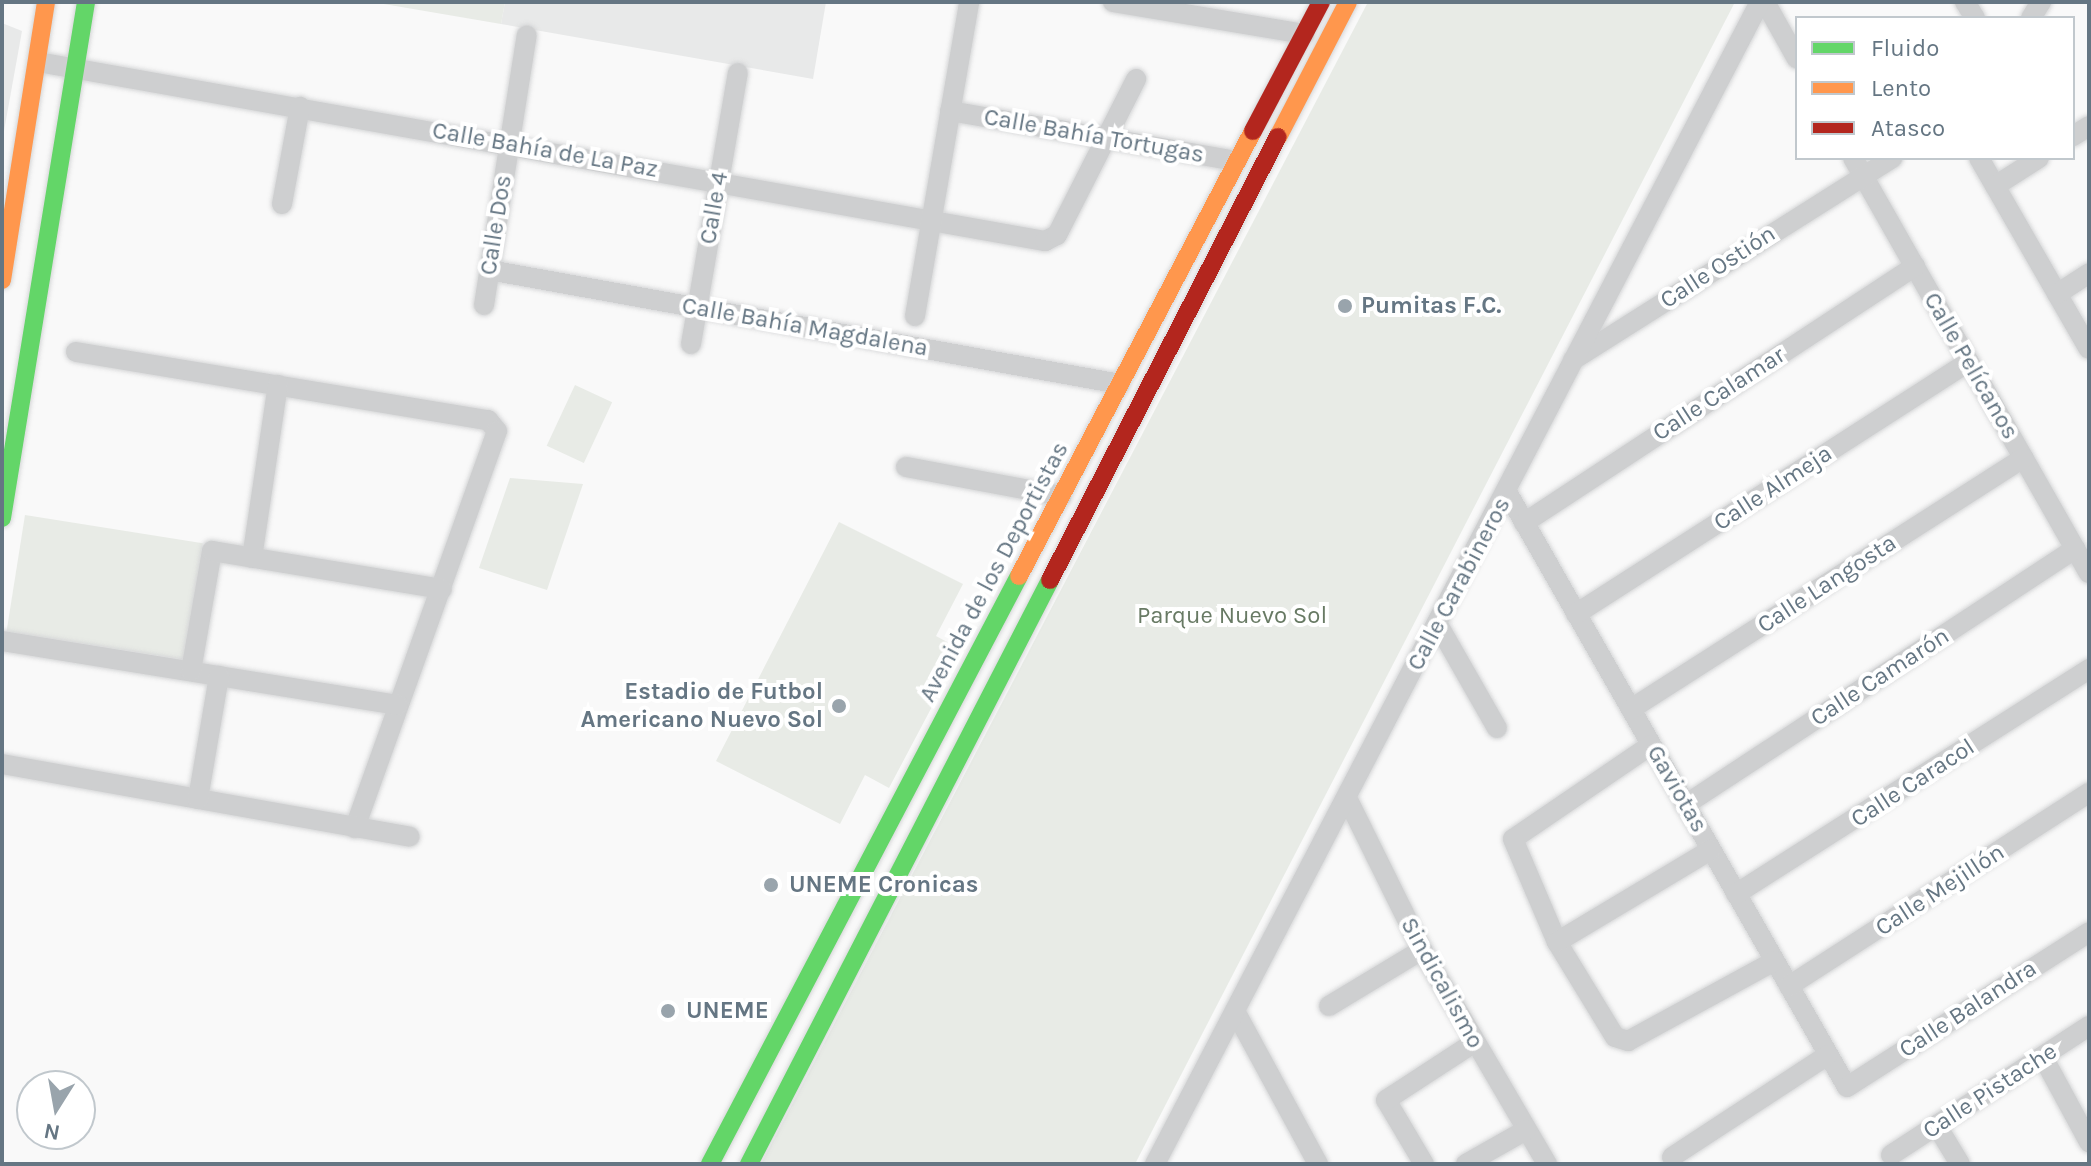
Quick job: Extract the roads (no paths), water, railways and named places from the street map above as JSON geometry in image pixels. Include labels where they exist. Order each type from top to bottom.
[{"type":"street","points":[[2,280],[46,2]]},
{"type":"street","points":[[2,518],[86,2]]},
{"type":"street","points":[[915,316],[969,2]]},
{"type":"street","points":[[1113,2],[1179,7],[1304,34]]},
{"type":"street","name":"Avenida de los Deportistas","points":[[710,1164],[1321,2]]},
{"type":"street","name":"Avenida de los Deportistas","points":[[749,1164],[888,897],[1032,609],[1348,2]]},
{"type":"street","points":[[1762,2],[1795,56]]},
{"type":"street","name":"Calle Carabineros","points":[[1155,1164],[1762,2]]},
{"type":"street","name":"Calle Dos","points":[[484,305],[527,35]]},
{"type":"street","name":"Calle Bahía de La Paz","points":[[38,62],[1052,240],[1105,138]]},
{"type":"street","name":"Calle 4","points":[[691,344],[738,73]]},
{"type":"street","points":[[1105,138],[1136,79]]},
{"type":"street","points":[[282,204],[300,107]]},
{"type":"street","name":"Calle Bahía Tortugas","points":[[950,111],[1237,161]]},
{"type":"street","name":"Calle Ostión","points":[[1573,360],[1858,166],[1884,160]]},
{"type":"street","points":[[1980,160],[2089,349]]},
{"type":"street","points":[[1995,186],[2036,160]]},
{"type":"street","name":"Calle Pelícanos","points":[[1858,166],[2084,562]]},
{"type":"street","name":"Calle Calamar","points":[[1524,523],[1915,266]]},
{"type":"street","name":"Calle Bahía Magdalena","points":[[489,270],[1120,384]]},
{"type":"street","points":[[2057,294],[2089,273]]},
{"type":"street","points":[[76,352],[488,420],[497,431],[355,828]]},
{"type":"street","name":"Calle Almeja","points":[[1576,614],[1969,362]]},
{"type":"street","points":[[252,558],[278,385]]},
{"type":"street","name":"Calle Langosta","points":[[1631,709],[2024,458]]},
{"type":"street","points":[[906,467],[1061,496]]},
{"type":"street","name":"Gaviotas","points":[[1507,492],[1847,1087]]},
{"type":"street","points":[[191,671],[212,551],[442,589]]},
{"type":"street","name":"Calle Camarón","points":[[1685,805],[2084,562]]},
{"type":"street","points":[[1008,598],[1032,609]]},
{"type":"street","points":[[1437,623],[1497,728]]},
{"type":"street","points":[[2,641],[398,705]]},
{"type":"street","name":"Calle Caracol","points":[[1736,894],[2089,669]]},
{"type":"street","points":[[198,799],[219,676]]},
{"type":"street","points":[[1651,745],[1513,839],[1557,942],[1615,1037],[1628,1041],[1775,961]]},
{"type":"street","points":[[2,764],[410,837]]},
{"type":"street","name":"Calle Mejillón","points":[[1789,986],[2089,793]]},
{"type":"street","name":"Sindicalismo","points":[[1347,798],[1422,950],[1547,1164]]},
{"type":"street","points":[[1557,942],[1711,850]]},
{"type":"street","points":[[856,883],[888,897]]},
{"type":"street","name":"Calle Balandra","points":[[1847,1087],[2089,932]]},
{"type":"street","points":[[1329,1006],[1422,950]]},
{"type":"street","points":[[1235,1011],[1318,1164]]},
{"type":"street","name":"Calle Pistache","points":[[1891,1155],[2089,1026]]},
{"type":"street","points":[[1424,1164],[1386,1100],[1475,1042]]},
{"type":"street","points":[[1672,1157],[1828,1055]]},
{"type":"street","points":[[2043,1057],[2088,1139]]},
{"type":"street","points":[[1937,1126],[1960,1164]]},
{"type":"street","points":[[1466,1164],[1526,1130]]},
{"type":"place","name":"Pumitas F.C.","points":[[1345,306]]},
{"type":"place","name":"Estadio de Futbol Americano Nuevo Sol","points":[[839,706]]},
{"type":"place","name":"UNEME Cronicas","points":[[771,885]]},
{"type":"place","name":"UNEME","points":[[668,1011]]},
{"type":"park label","name":"Parque Nuevo Sol","points":[[1232,616]]}]
